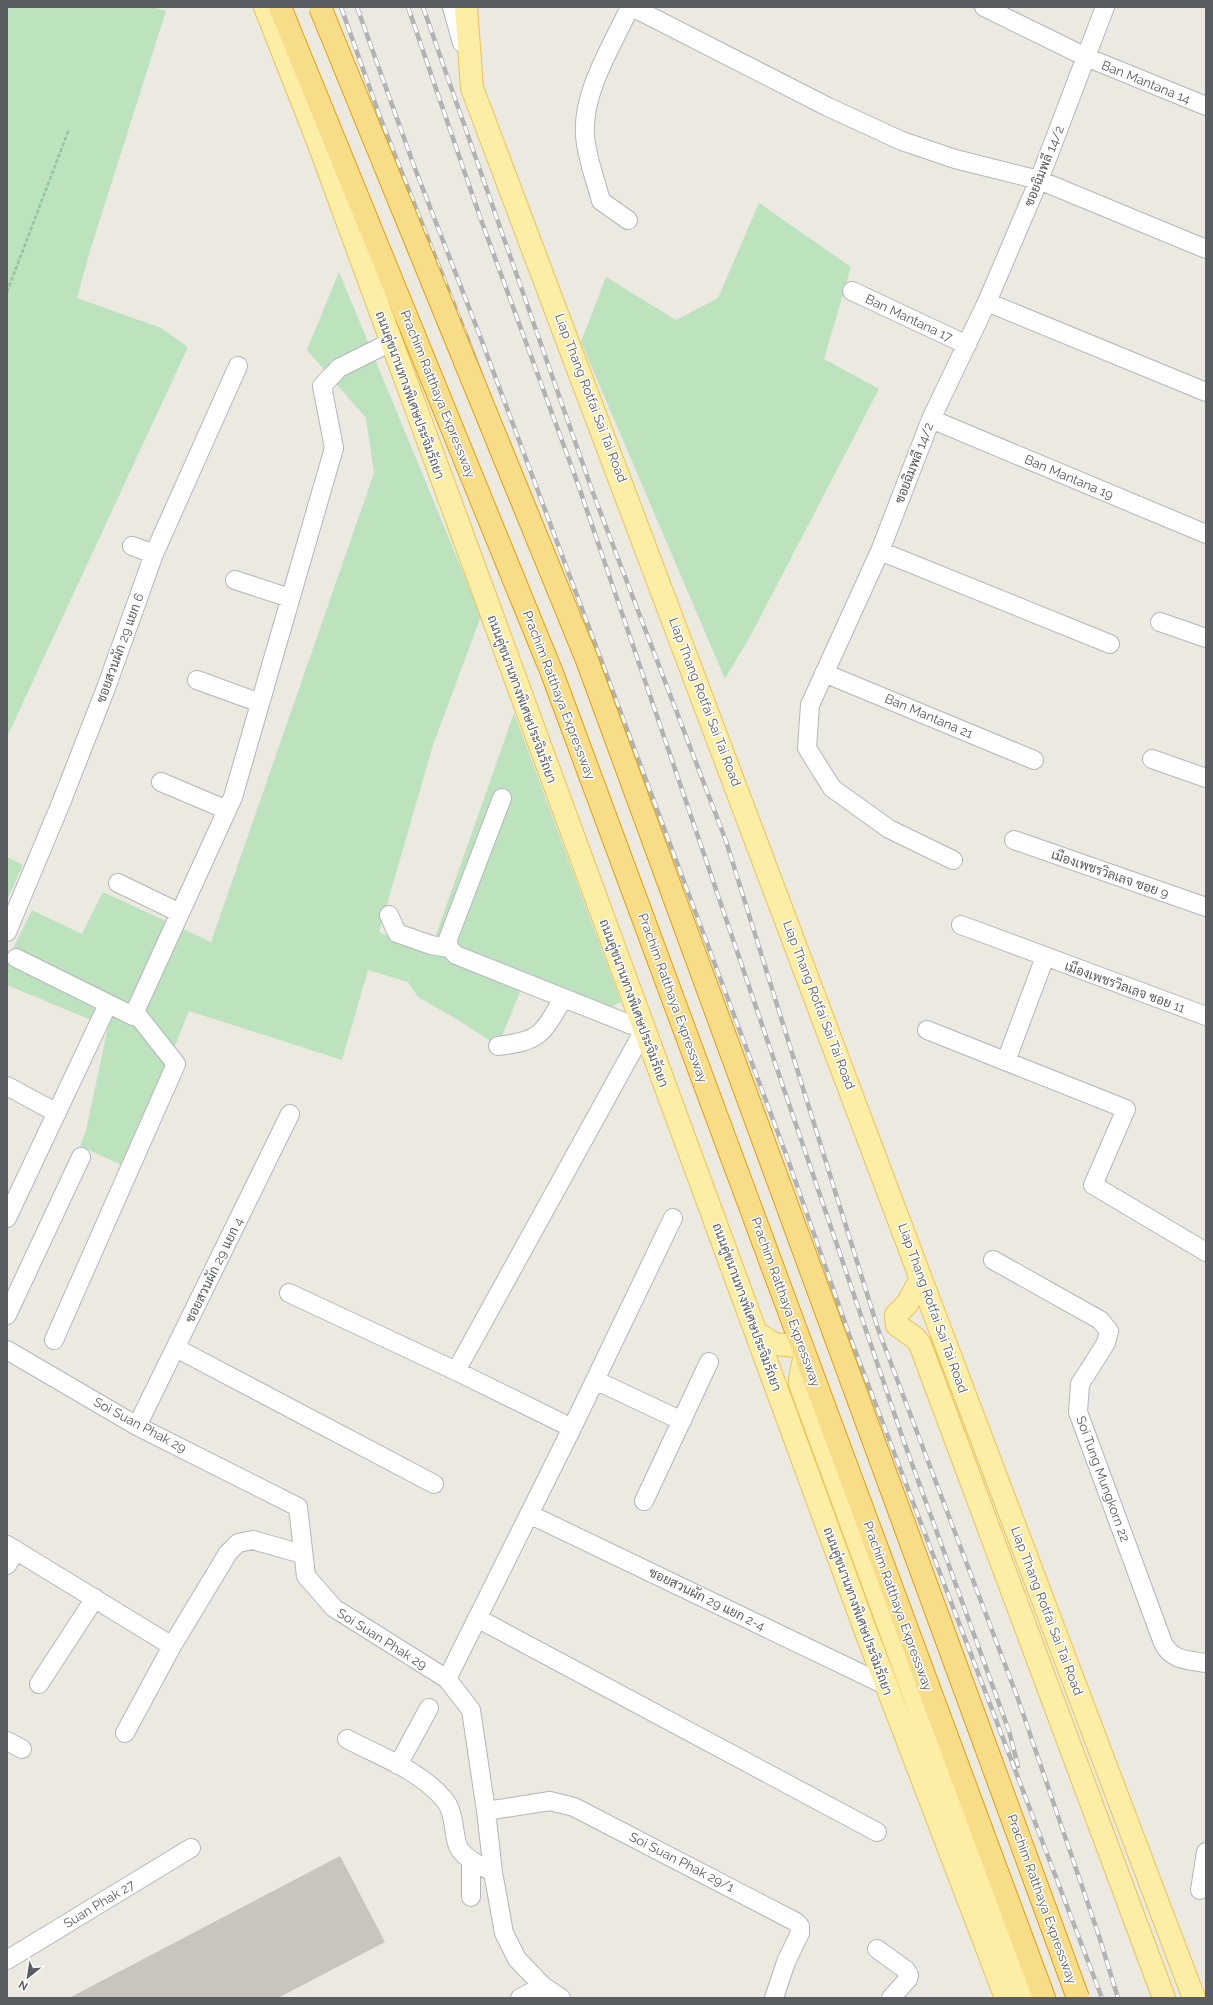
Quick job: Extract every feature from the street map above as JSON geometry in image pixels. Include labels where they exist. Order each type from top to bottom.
[{"type":"highway","name":"Prachim Ratthaya Expressway","points":[[280,7],[552,673],[1044,1998]]},
{"type":"highway","name":"Prachim Ratthaya Expressway","points":[[320,7],[587,660],[1078,1998]]},
{"type":"main road","name":"ถนนคู่ขนานทางพิเศษประจิมรัถยา","points":[[265,7],[316,139],[757,1333],[885,1685],[1006,1998]]},
{"type":"main road","name":"Liap Thang Rotfai Sai Tai Road","points":[[466,7],[472,88],[921,1280],[1194,1998]]},
{"type":"main road","points":[[921,1280],[907,1304],[896,1315],[897,1325],[915,1338],[920,1344],[1164,1998]]},
{"type":"main road","points":[[757,1333],[774,1344],[798,1347],[803,1350],[805,1354],[799,1376],[800,1384],[929,1736],[1028,1998]]},
{"type":"street","points":[[452,7],[472,88]]},
{"type":"street","points":[[628,220],[601,201],[585,137],[585,118],[591,92],[631,7],[828,107],[902,141],[955,159],[1039,180],[1206,249]]},
{"type":"street","name":"Ban Mantana 14","points":[[984,7],[1086,57],[1206,106]]},
{"type":"street","name":"ซอยฉิมพลี 14/2","points":[[953,860],[890,829],[832,788],[807,748],[810,705],[880,551],[931,419],[987,302],[1039,180],[1105,7]]},
{"type":"street","name":"Ban Mantana 17","points":[[852,291],[967,345]]},
{"type":"street","points":[[987,302],[1206,392]]},
{"type":"street","points":[[16,958],[133,1016],[233,797],[334,448],[322,386],[339,368],[391,342]]},
{"type":"street","name":"ซอยสวนผัก 29 แยก 6","points":[[7,932],[64,796],[106,688],[154,554],[238,366]]},
{"type":"street","name":"Ban Mantana 19","points":[[931,419],[1206,534]]},
{"type":"street","points":[[132,546],[154,554]]},
{"type":"street","points":[[880,551],[1110,644]]},
{"type":"street","points":[[235,580],[290,598]]},
{"type":"street","points":[[1160,622],[1206,638]]},
{"type":"street","name":"Ban Mantana 21","points":[[824,672],[1034,760]]},
{"type":"street","points":[[197,680],[260,703]]},
{"type":"street","points":[[1152,759],[1206,778]]},
{"type":"street","points":[[161,782],[227,810]]},
{"type":"street","points":[[449,948],[448,939],[502,798]]},
{"type":"street","name":"เมืองเพชรวิลเลจ ซอย 9","points":[[1014,840],[1206,907]]},
{"type":"street","points":[[118,883],[180,913]]},
{"type":"street","points":[[389,915],[397,933],[431,945],[449,948],[456,955],[644,1030],[456,1370]]},
{"type":"street","name":"เมืองเพชรวิลเลจ ซอย 11","points":[[961,925],[1206,1016]]},
{"type":"street","points":[[1006,1061],[1045,957]]},
{"type":"street","points":[[498,1046],[517,1044],[534,1038],[549,1024],[563,998]]},
{"type":"street","points":[[9,1210],[57,1113],[108,1004]]},
{"type":"street","points":[[54,1340],[176,1064],[135,1012]]},
{"type":"street","points":[[927,1030],[1126,1109],[1092,1185],[1206,1252]]},
{"type":"street","points":[[7,1086],[57,1113]]},
{"type":"street","name":"ซอยสวนผัก 29 แยก 4","points":[[137,1426],[290,1114]]},
{"type":"street","points":[[7,1315],[81,1157]]},
{"type":"street","points":[[447,1679],[572,1428],[673,1218]]},
{"type":"street","name":"Soi Tung Mungkorn 22","points":[[993,1260],[1100,1320],[1109,1331],[1106,1343],[1080,1384],[1078,1412],[1163,1644],[1168,1652],[1174,1657],[1206,1663]]},
{"type":"street","points":[[289,1293],[456,1370],[572,1428]]},
{"type":"street","points":[[176,1348],[434,1484]]},
{"type":"street","name":"Soi Suan Phak 29","points":[[7,1350],[137,1426],[298,1507],[302,1554],[306,1576],[334,1608],[447,1679],[471,1710],[486,1811],[493,1872],[504,1933],[517,1959],[543,1986],[561,1998]]},
{"type":"street","points":[[644,1501],[709,1362]]},
{"type":"street","points":[[595,1380],[682,1421]]},
{"type":"street","name":"ซอยสวนผัก 29 แยก 2-4","points":[[529,1514],[885,1685]]},
{"type":"street","points":[[125,1733],[172,1646],[228,1553],[238,1544],[254,1540],[302,1554]]},
{"type":"street","points":[[10,1553],[95,1598],[172,1646]]},
{"type":"street","points":[[39,1684],[95,1598]]},
{"type":"street","points":[[477,1618],[877,1832]]},
{"type":"street","points":[[398,1766],[429,1708]]},
{"type":"street","points":[[347,1738],[428,1782],[445,1799],[453,1816],[459,1848],[471,1861],[493,1872]]},
{"type":"street","name":"Soi Suan Phak 29/1","points":[[486,1811],[550,1801],[574,1807],[796,1922],[800,1926],[800,1933],[786,1962],[774,1998]]},
{"type":"street","name":"Suan Phak 27","points":[[7,1960],[191,1848]]},
{"type":"street","points":[[1200,1890],[1206,1852]]},
{"type":"street","points":[[471,1861],[471,1897]]},
{"type":"street","points":[[878,1949],[906,1970],[909,1975],[908,1979],[891,1998]]},
{"type":"street","points":[[520,1998],[543,1986]]},
{"type":"path","points":[[7,292],[69,129]]},
{"type":"green space","points":[[7,7],[153,7],[166,11],[89,254],[77,298],[161,328],[188,347],[7,737]]},
{"type":"green space","points":[[759,203],[851,267],[824,359],[879,389],[752,633],[725,679],[581,342],[606,277],[676,320],[718,298]]},
{"type":"green space","points":[[339,272],[481,616],[433,745],[379,932],[429,955],[514,713],[621,1002],[609,1008],[527,975],[498,1046],[460,1021],[418,997],[408,982],[368,970],[342,1060],[189,1011],[126,1167],[80,1146],[86,1131],[108,1027],[7,985],[7,960],[32,910],[82,934],[103,892],[211,942],[374,473],[366,418],[307,350]]},
{"type":"green space","points":[[7,857],[23,865],[7,900]]},
{"type":"building","points":[[340,1856],[385,1942],[278,1998],[69,1998]]},
{"type":"railway","points":[[341,7],[380,117],[468,340],[776,1162],[839,1343],[1022,1823],[1071,1998]]},
{"type":"railway","points":[[357,7],[414,166],[480,336],[787,1157],[850,1337],[1102,1998]]},
{"type":"railway","points":[[408,7],[480,217],[579,487],[903,1439],[1009,1731],[1018,1766]]},
{"type":"railway","points":[[423,7],[593,493],[726,841],[878,1329],[1018,1699],[1099,1936],[1118,1998]]}]
